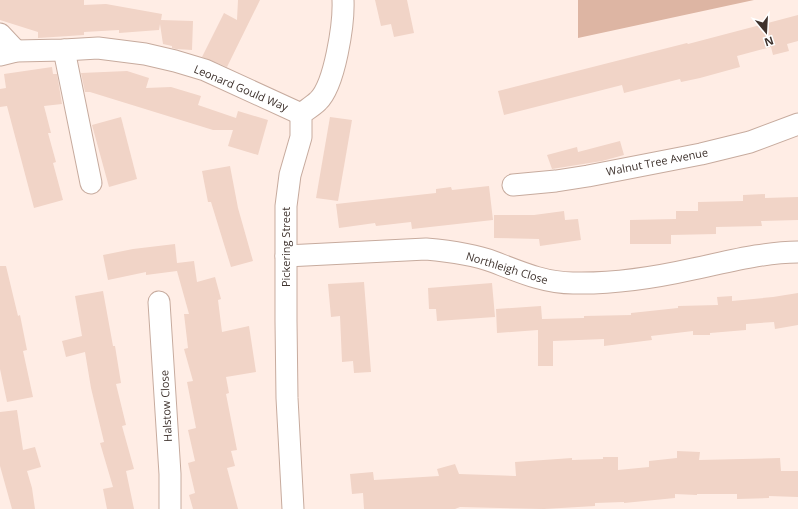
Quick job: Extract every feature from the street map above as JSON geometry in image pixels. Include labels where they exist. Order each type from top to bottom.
[{"type":"street","points":[[301,114],[319,101],[336,63],[344,12],[343,0]]},
{"type":"street","name":"Leonard Gould Way","points":[[0,34],[8,53],[98,48],[145,54],[175,61],[205,70],[301,114]]},
{"type":"street","points":[[64,50],[91,183]]},
{"type":"street","name":"Pickering Street","points":[[293,509],[287,398],[286,206],[290,175],[301,137],[301,114]]},
{"type":"street","name":"Walnut Tree Avenue","points":[[513,185],[582,177],[701,154],[750,142],[798,124]]},
{"type":"street","name":"Northleigh Close","points":[[286,256],[426,249],[470,255],[536,278],[553,282],[605,283],[656,277],[729,261],[798,252]]},
{"type":"street","name":"Halstow Close","points":[[160,302],[170,474],[170,509]]},
{"type":"shaded area","points":[[578,0],[754,0],[578,38]]},
{"type":"building","points":[[0,0],[84,0],[84,5],[106,4],[162,14],[161,20],[193,21],[192,50],[176,49],[172,48],[172,46],[163,44],[160,24],[159,30],[119,33],[119,30],[84,32],[84,35],[38,38],[38,32],[0,20]]},
{"type":"building","points":[[238,0],[260,0],[227,67],[202,57],[224,13],[237,20]]},
{"type":"building","points":[[375,0],[407,0],[414,33],[394,37],[391,24],[381,26]]},
{"type":"building","points":[[798,15],[798,41],[787,44],[789,51],[773,55],[771,47],[737,56],[740,67],[700,78],[681,82],[680,79],[624,93],[622,85],[504,115],[498,91]]},
{"type":"building","points":[[52,67],[53,74],[57,74],[62,104],[44,106],[51,133],[48,133],[56,162],[53,163],[63,200],[34,208],[7,106],[0,107],[0,89],[6,88],[4,74]]},
{"type":"building","points":[[127,71],[149,78],[146,88],[171,87],[201,96],[198,105],[236,118],[238,111],[268,120],[258,155],[228,146],[233,130],[213,130],[90,92],[85,92],[81,73]]},
{"type":"building","points":[[121,117],[137,179],[109,187],[92,125]]},
{"type":"building","points":[[330,117],[352,120],[338,201],[316,198]]},
{"type":"building","points":[[620,141],[624,155],[602,161],[552,169],[547,155],[577,147],[578,152]]},
{"type":"building","points":[[230,166],[238,208],[253,261],[231,267],[211,202],[208,202],[202,171]]},
{"type":"building","points":[[489,186],[493,220],[412,229],[411,222],[376,226],[375,223],[339,228],[336,204],[436,193],[436,189],[451,187],[452,190]]},
{"type":"building","points":[[765,194],[765,198],[798,197],[798,220],[761,221],[762,226],[716,227],[716,234],[671,235],[671,244],[630,244],[630,220],[676,219],[676,211],[698,211],[698,202],[743,201],[743,195]]},
{"type":"building","points":[[564,211],[565,220],[578,219],[581,240],[540,246],[539,239],[494,238],[494,215],[534,215]]},
{"type":"building","points":[[175,244],[177,263],[194,261],[197,282],[215,277],[221,299],[218,300],[222,332],[249,326],[256,372],[226,377],[229,393],[226,394],[237,450],[231,451],[235,466],[227,468],[238,509],[193,509],[189,495],[195,493],[188,463],[195,461],[188,430],[196,428],[187,382],[193,381],[184,349],[188,348],[184,314],[189,314],[177,271],[146,275],[146,272],[108,280],[103,255],[133,249]]},
{"type":"building","points":[[0,266],[6,266],[18,316],[20,315],[27,350],[23,351],[33,397],[7,402],[0,369]]},
{"type":"building","points":[[364,282],[371,372],[354,373],[353,361],[342,362],[340,316],[331,317],[328,284]]},
{"type":"building","points":[[492,283],[495,317],[437,321],[436,309],[429,309],[428,288]]},
{"type":"building","points":[[103,291],[113,346],[115,346],[121,383],[116,384],[126,425],[122,426],[134,469],[126,471],[134,509],[107,509],[103,489],[113,487],[100,443],[104,442],[91,388],[85,352],[66,357],[62,341],[82,336],[75,296]]},
{"type":"building","points":[[798,293],[798,325],[775,329],[774,322],[746,324],[746,330],[710,333],[710,335],[693,335],[693,331],[651,336],[652,340],[604,346],[604,339],[553,341],[553,366],[538,366],[538,330],[497,333],[496,309],[541,306],[542,319],[584,318],[584,316],[631,315],[631,313],[678,308],[678,306],[718,305],[717,297],[732,296],[732,301]]},
{"type":"building","points":[[17,410],[23,450],[35,447],[41,467],[27,471],[32,488],[35,509],[12,509],[0,466],[0,412]]},
{"type":"building","points":[[677,451],[700,452],[699,460],[780,458],[781,471],[798,471],[798,497],[769,496],[769,498],[737,499],[737,494],[675,494],[675,498],[624,503],[595,503],[595,506],[544,509],[460,507],[455,509],[364,509],[363,493],[352,494],[350,474],[373,472],[374,480],[439,476],[437,469],[455,464],[459,474],[516,476],[515,462],[572,458],[572,460],[603,459],[603,457],[618,457],[618,470],[649,467],[649,461],[677,458]]}]
